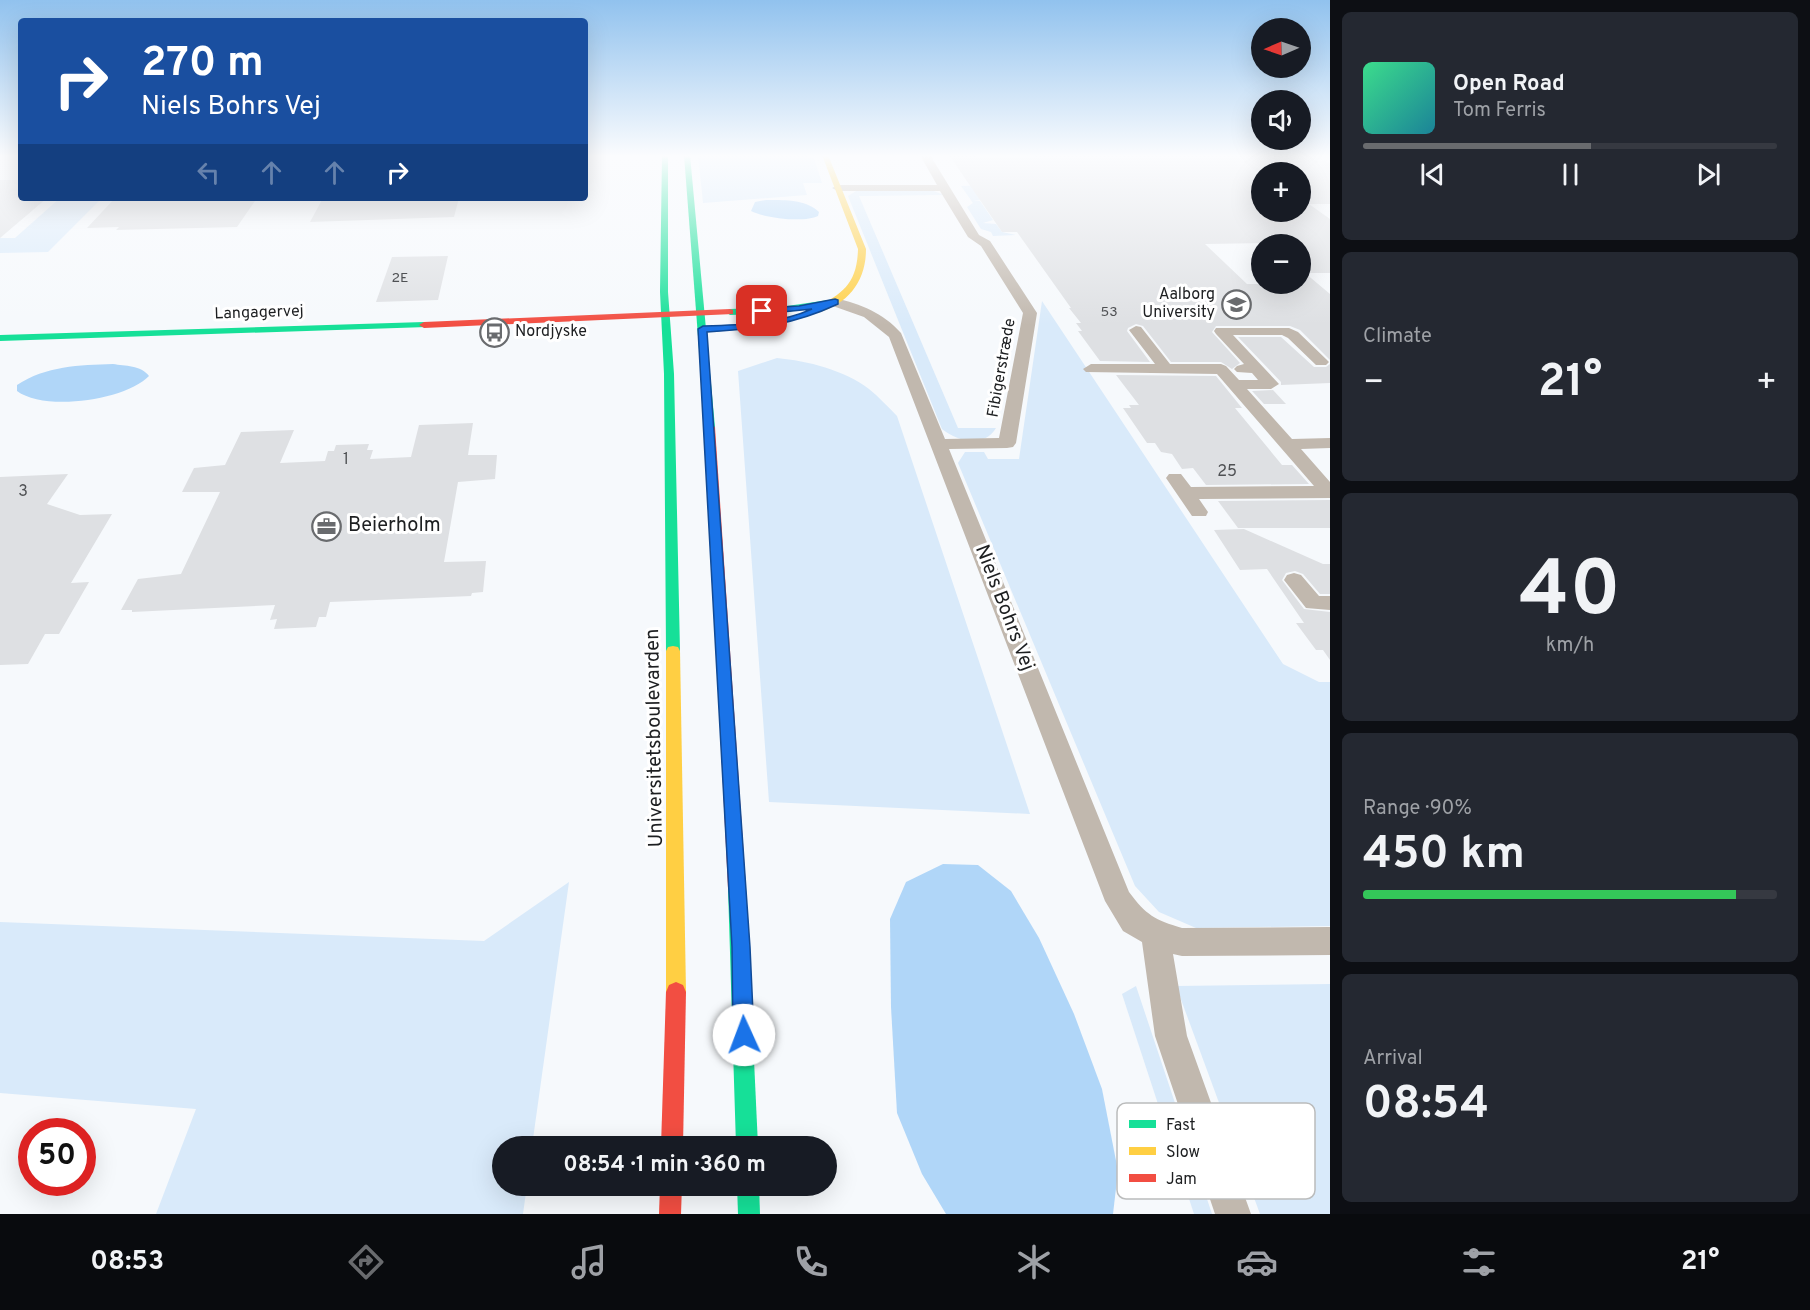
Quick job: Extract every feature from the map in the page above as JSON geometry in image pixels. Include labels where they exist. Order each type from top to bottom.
[{"type":"main road","points":[[665,212],[665,313]]},
{"type":"main road","points":[[692,212],[701,313],[708,329],[741,947],[747,1136]]},
{"type":"main road","points":[[760,325],[804,316],[835,302],[853,289],[864,264],[862,249],[847,212]]},
{"type":"main road","name":"Niels Bohrs Vej","points":[[683,313],[799,309],[835,302]]},
{"type":"main road","name":"Universitetsboulevarden","points":[[665,313],[671,330],[677,942],[672,1136]]},
{"type":"main road","name":"Langagervej","points":[[0,338],[519,323],[683,313]]},
{"type":"main road","name":"Langagervej","points":[[519,323],[637,330]]},
{"type":"main road","points":[[671,330],[708,329]]},
{"type":"main road","points":[[670,1214],[671,1196]]},
{"type":"main road","points":[[748,1196],[749,1214]]},
{"type":"street","name":"Fibigerstræde","points":[[940,444],[1007,443],[1030,313],[986,244],[974,237],[958,212]]},
{"type":"street","name":"Niels Bohrs Vej","points":[[835,302],[860,309],[884,322],[896,336],[1119,901],[1133,921],[1155,934],[1182,942],[1330,941]]},
{"type":"street","points":[[1136,330],[1166,369]]},
{"type":"street","points":[[1234,385],[1271,384],[1221,331],[1284,331],[1293,335],[1321,362]]},
{"type":"street","points":[[1090,369],[1256,368]]},
{"type":"street","points":[[1221,369],[1329,492]]},
{"type":"street","points":[[1286,444],[1330,443]]},
{"type":"street","points":[[1199,512],[1181,486],[1329,492]]},
{"type":"street","points":[[1294,580],[1313,603],[1330,603]]},
{"type":"street","points":[[1155,934],[1171,1036],[1194,1103]]},
{"type":"street","points":[[1228,1199],[1233,1214]]},
{"type":"shaded area","points":[[45,212],[88,212],[48,252],[0,253],[0,238],[15,238]]},
{"type":"shaded area","points":[[854,212],[866,212],[958,428],[996,428],[991,434],[978,441],[963,440],[942,429]]},
{"type":"shaded area","points":[[970,212],[987,212],[993,220],[983,223],[996,224],[1002,232],[1016,235],[993,236],[991,232],[981,229]]},
{"type":"shaded area","points":[[1042,301],[1283,664],[1319,682],[1330,682],[1330,926],[1196,928],[1159,912],[1135,886],[958,463],[965,452],[984,452],[988,459],[1019,459]]},
{"type":"shaded area","points":[[777,358],[813,364],[859,382],[897,416],[1030,814],[769,802],[738,371]]},
{"type":"shaded area","points":[[569,882],[533,1136],[492,1136],[492,1196],[525,1196],[523,1214],[156,1214],[196,1109],[0,1093],[0,922],[484,941]]},
{"type":"shaded area","points":[[1330,984],[1330,1214],[1260,1214],[1254,1199],[1315,1199],[1315,1103],[1219,1103],[1176,986]]},
{"type":"shaded area","points":[[1136,986],[1175,1103],[1158,1103],[1122,994]]},
{"type":"shaded area","points":[[1189,1199],[1207,1199],[1212,1214],[1194,1214]]},
{"type":"water","points":[[753,212],[819,212],[818,216],[804,219],[765,216]]},
{"type":"water","points":[[113,364],[137,368],[149,376],[123,391],[85,400],[46,401],[17,391],[17,385],[51,370]]},
{"type":"water","points":[[943,864],[978,865],[1011,891],[1039,938],[1074,1014],[1102,1089],[1117,1166],[1113,1214],[946,1214],[922,1174],[897,1113],[891,1007],[890,919],[906,882]]},
{"type":"building","points":[[0,212],[31,212],[0,238]]},
{"type":"building","points":[[102,212],[248,212],[237,227],[116,230],[119,227],[87,228]]},
{"type":"building","points":[[316,212],[455,212],[454,217],[310,222]]},
{"type":"building","points":[[988,212],[1251,212],[1251,222],[1311,222],[1311,212],[1320,212],[1330,219],[1330,273],[1311,273],[1311,234],[1251,234],[1251,243],[1205,244],[1247,284],[1251,284],[1251,294],[1311,294],[1311,278],[1330,294],[1330,360],[1300,330],[1290,326],[1216,326],[1212,332],[1240,363],[1232,369],[1221,362],[1171,362],[1143,326],[1136,324],[1127,331],[1150,362],[1100,361],[1078,331],[1082,331],[1076,323],[1081,323],[1069,308],[1071,308],[1017,232],[1002,232]]},
{"type":"building","points":[[448,256],[438,300],[376,302],[392,257]]},
{"type":"building","points":[[1238,337],[1281,337],[1314,367],[1326,367],[1330,364],[1330,383],[1281,385],[1281,382]]},
{"type":"building","points":[[1116,375],[1216,376],[1242,408],[1235,408],[1282,465],[1292,465],[1309,484],[1206,485],[1193,468],[1182,469],[1172,454],[1161,452],[1155,443],[1147,443],[1123,408],[1131,408],[1129,405],[1139,405]]},
{"type":"building","points":[[1273,390],[1286,404],[1264,404],[1252,391]]},
{"type":"building","name":"Beierholm","points":[[473,423],[468,455],[497,455],[495,479],[458,482],[444,562],[486,561],[483,592],[472,593],[471,596],[330,602],[326,617],[319,617],[316,627],[274,629],[277,619],[270,620],[275,605],[132,612],[132,610],[121,610],[138,579],[181,574],[220,492],[182,492],[194,468],[225,465],[241,432],[294,430],[280,463],[325,461],[328,451],[334,451],[336,445],[369,444],[367,450],[373,450],[370,459],[411,457],[419,425]]},
{"type":"building","points":[[68,474],[47,504],[80,515],[112,514],[71,583],[89,582],[59,634],[45,634],[28,664],[0,665],[0,477]]},
{"type":"building","points":[[1330,500],[1330,528],[1238,528],[1218,501]]},
{"type":"building","points":[[1244,529],[1323,564],[1330,564],[1330,594],[1320,594],[1303,574],[1295,571],[1286,573],[1282,580],[1304,609],[1330,612],[1330,660],[1323,650],[1316,650],[1296,623],[1304,623],[1267,569],[1240,570],[1214,530]]},
{"type":"traffic: fast","points":[[665,212],[664,292],[669,374],[673,651]]},
{"type":"traffic: fast","points":[[692,212],[710,427]]},
{"type":"traffic: fast","points":[[730,312],[780,310],[835,302]]},
{"type":"traffic: fast","points":[[0,338],[424,325]]},
{"type":"traffic: fast","points":[[737,888],[747,1136]]},
{"type":"traffic: fast","points":[[748,1196],[749,1214]]},
{"type":"traffic: slow","points":[[818,310],[845,294],[857,280],[860,271],[862,249],[847,212]]},
{"type":"traffic: slow","points":[[673,651],[676,992]]},
{"type":"traffic: jam","points":[[424,325],[730,312]]},
{"type":"traffic: jam","points":[[710,427],[737,888]]},
{"type":"traffic: jam","points":[[672,1136],[676,992]]},
{"type":"traffic: jam","points":[[670,1214],[671,1196]]},
{"type":"place","name":"Aalborg University","points":[[1236,304]]},
{"type":"place","name":"Nordjyske","points":[[494,332]]},
{"type":"place","name":"Beierholm","points":[[327,526]]},
{"type":"route","points":[[744,1035],[741,947],[703,329],[749,327],[804,316],[835,302],[799,309],[762,311]]}]
